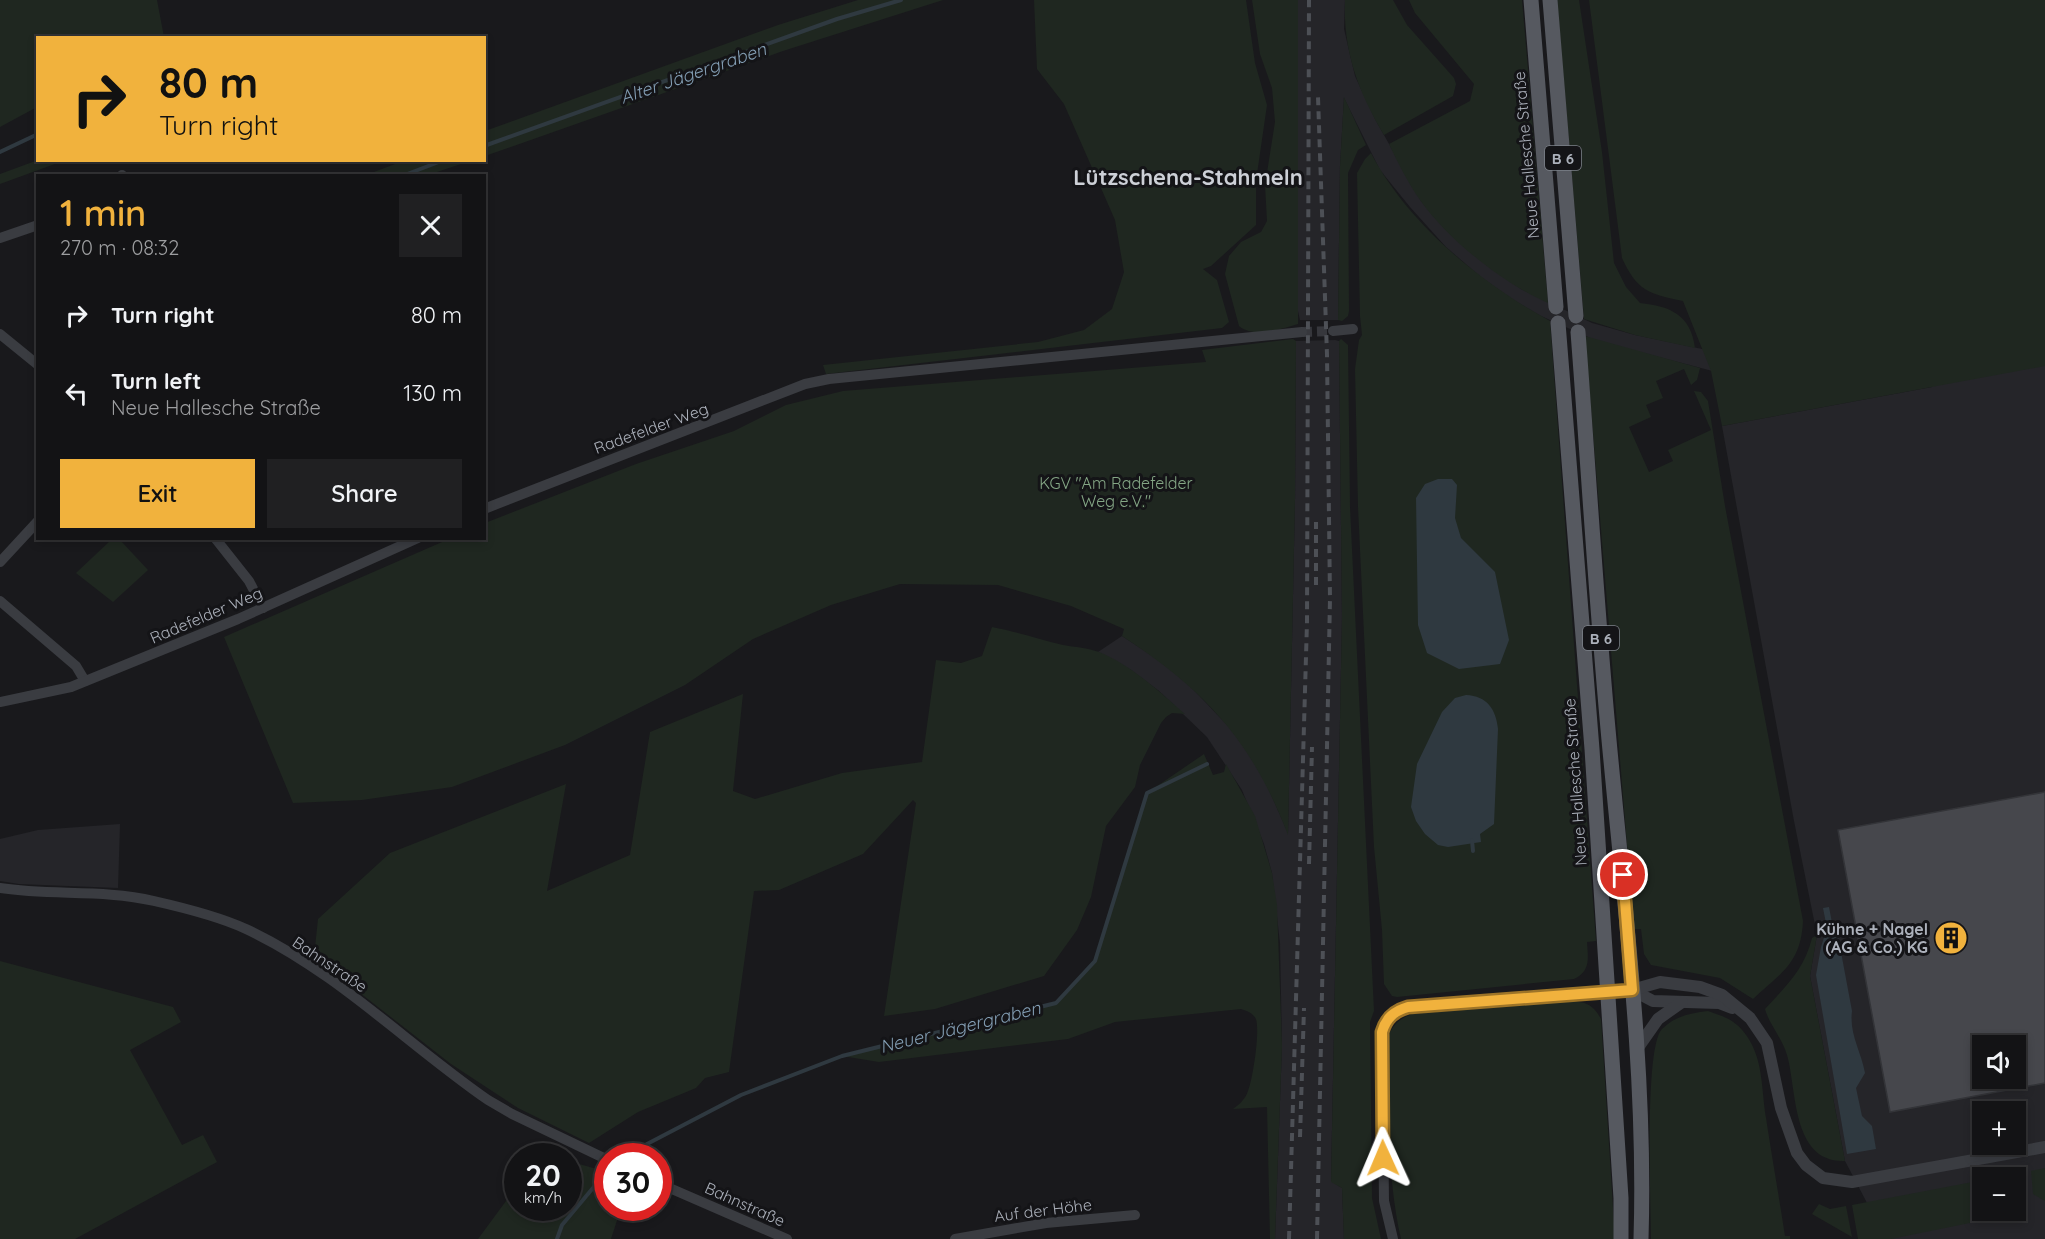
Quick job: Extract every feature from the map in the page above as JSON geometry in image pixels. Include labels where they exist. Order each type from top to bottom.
[{"type":"main road","name":"Neue Hallesche Straße","points":[[1531,0],[1556,307]]},
{"type":"main road","name":"B 6","points":[[1550,0],[1576,316]]},
{"type":"main road","name":"Neue Hallesche Straße","points":[[1558,323],[1592,749],[1621,1198],[1621,1239]]},
{"type":"main road","name":"B 6","points":[[1578,332],[1611,760],[1637,1049],[1643,1180],[1641,1239]]},
{"type":"street","points":[[0,238],[36,226]]},
{"type":"street","points":[[1333,331],[1353,329]]},
{"type":"street","name":"Radefelder Weg","points":[[486,508],[805,384],[829,379],[1302,332]]},
{"type":"street","points":[[0,334],[36,363]]},
{"type":"street","points":[[0,562],[36,523]]},
{"type":"street","points":[[217,540],[249,581],[263,608]]},
{"type":"street","name":"Radefelder Weg","points":[[0,702],[71,687],[263,608],[414,540]]},
{"type":"street","points":[[0,602],[76,666],[85,681]]},
{"type":"street","name":"Bahnstraße","points":[[0,888],[23,891],[106,893],[134,897],[216,918],[246,929],[339,986],[488,1100],[594,1154]]},
{"type":"street","points":[[1393,1239],[1384,1201],[1382,1032],[1391,1015],[1408,1007],[1632,990],[1660,982],[1700,987],[1722,995],[1744,1013],[1767,1043],[1781,1108],[1797,1153],[1806,1165],[1823,1179],[1852,1182],[2042,1147]]},
{"type":"street","points":[[1632,990],[1653,1001],[1719,1003],[1744,1013]]},
{"type":"street","points":[[1637,1049],[1658,1019],[1682,1002]]},
{"type":"street","name":"Bahnstraße","points":[[672,1189],[788,1239]]},
{"type":"street","name":"Auf der Höhe","points":[[955,1239],[1046,1223],[1135,1215]]},
{"type":"shaded area","points":[[1298,0],[1345,0],[1344,29],[1355,76],[1375,119],[1421,201],[1451,234],[1483,262],[1521,289],[1592,323],[1635,335],[1707,350],[2045,325],[2045,1239],[1886,1239],[1845,1161],[1810,976],[1817,935],[1722,426],[1932,387],[1782,389],[1597,341],[1541,316],[1482,278],[1446,247],[1380,170],[1344,98],[1340,166],[1338,320],[1300,320],[1296,302]]},
{"type":"shaded area","points":[[1296,341],[1339,341],[1342,617],[1331,1181],[1342,1188],[1344,1239],[1275,1239],[1282,1046],[1280,943],[1272,873],[1264,844],[1242,790],[1207,737],[1159,691],[1131,670],[1098,652],[1122,636],[1157,659],[1187,683],[1231,729],[1248,753],[1265,781],[1288,833]]},
{"type":"shaded area","points":[[1438,479],[1452,479],[1457,485],[1455,518],[1461,538],[1495,572],[1509,640],[1500,664],[1459,669],[1427,653],[1418,625],[1416,498],[1425,484]]},
{"type":"shaded area","points":[[1466,695],[1485,701],[1493,710],[1497,722],[1494,824],[1480,834],[1481,842],[1448,847],[1438,845],[1425,834],[1416,821],[1411,807],[1417,764],[1442,712],[1455,698]]},
{"type":"shaded area","points":[[120,824],[118,888],[19,884],[0,881],[0,839],[38,830]]},
{"type":"shaded area","points":[[1829,907],[1833,928],[1838,936],[1852,1011],[1852,1027],[1865,1073],[1856,1088],[1862,1116],[1872,1126],[1876,1149],[1847,1154],[1816,975],[1827,928],[1823,908]]},
{"type":"green space","points":[[0,0],[157,0],[164,36],[36,36],[36,108],[0,127]]},
{"type":"green space","points":[[858,0],[943,0],[783,51],[486,156],[486,131],[778,25]]},
{"type":"green space","points":[[1034,0],[1246,0],[1255,63],[1267,105],[1256,181],[1256,225],[1211,266],[1203,269],[1217,280],[1229,322],[1222,328],[826,374],[823,365],[1038,342],[1084,330],[1112,309],[1124,272],[1115,220],[1064,104],[1037,69]]},
{"type":"green space","points":[[1252,0],[1298,0],[1298,324],[1260,332],[1245,330],[1239,326],[1225,274],[1229,256],[1241,242],[1261,232],[1267,221],[1265,185],[1275,122],[1272,88],[1260,54]]},
{"type":"green space","points":[[1345,0],[1393,0],[1407,25],[1454,78],[1456,84],[1453,96],[1384,135],[1367,103],[1354,70],[1347,36]]},
{"type":"green space","points":[[1409,0],[1522,0],[1548,303],[1495,272],[1446,231],[1416,193],[1389,144],[1470,101],[1474,84],[1415,13]]},
{"type":"green space","points":[[1557,0],[1579,0],[1602,152],[1614,263],[1626,287],[1640,303],[1670,310],[1684,320],[1693,337],[1695,348],[1635,335],[1584,319]]},
{"type":"green space","points":[[1589,0],[2045,0],[2045,366],[1722,426],[1711,371],[1683,301],[1661,296],[1645,289],[1633,278],[1622,258]]},
{"type":"green space","points":[[1344,97],[1366,145],[1358,150],[1348,173],[1349,311],[1348,316],[1342,321],[1338,320],[1340,166]]},
{"type":"green space","points":[[1371,153],[1386,179],[1405,204],[1448,249],[1498,289],[1550,321],[1596,941],[1587,942],[1586,968],[1574,979],[1397,997],[1392,996],[1384,984],[1382,930],[1374,847],[1358,507],[1355,369],[1359,340],[1362,335],[1357,173]]},
{"type":"green space","points":[[36,161],[60,162],[0,184],[0,174]]},
{"type":"green space","points":[[400,162],[467,162],[431,174],[369,174]]},
{"type":"green space","points":[[1585,336],[1700,368],[1697,380],[1691,385],[1684,369],[1656,381],[1663,398],[1646,405],[1651,417],[1629,427],[1649,472],[1673,461],[1668,450],[1711,430],[1694,391],[1701,392],[1708,401],[1725,506],[1803,921],[1794,957],[1781,974],[1753,999],[1720,978],[1651,965],[1644,954],[1641,929],[1634,929]]},
{"type":"green space","name":"KGV \"Am Radefelder Weg e.V.\"","points":[[1293,339],[1296,341],[1288,835],[1259,772],[1223,720],[1178,677],[1122,636],[1124,629],[1071,606],[998,585],[900,584],[831,605],[753,639],[685,685],[565,745],[452,787],[362,800],[293,803],[224,637],[447,540],[486,540],[486,523],[636,464],[734,431],[786,405],[843,391],[1206,362],[1202,350]]},
{"type":"green space","points":[[1341,339],[1348,345],[1350,507],[1374,1011],[1370,1022],[1372,1198],[1381,1239],[1344,1239],[1342,1188],[1331,1182],[1342,617],[1339,341]]},
{"type":"green space","points":[[120,540],[148,570],[113,602],[76,573],[110,541]]},
{"type":"green space","points":[[992,627],[1099,652],[1111,657],[1133,671],[1185,714],[1172,713],[1161,723],[1140,765],[1135,787],[1106,826],[1091,897],[1077,930],[1044,976],[935,1009],[884,1016],[916,803],[913,800],[863,854],[779,890],[754,891],[729,1072],[705,1078],[696,1088],[638,1112],[589,1143],[518,1108],[451,1064],[314,957],[318,919],[390,853],[566,784],[547,891],[630,855],[650,732],[743,694],[733,791],[755,799],[842,773],[922,762],[936,660],[961,663],[982,656]]},
{"type":"green space","points":[[1204,754],[1213,775],[1224,772],[1226,764],[1255,816],[1272,873],[1277,905],[1282,1046],[1275,1239],[1270,1239],[1267,1107],[1233,1109],[1247,1094],[1254,1066],[1257,1025],[1255,1017],[1248,1011],[1241,1009],[1115,1022],[1068,1039],[879,1062],[842,1056],[1056,1003],[1095,961],[1147,793]]},
{"type":"green space","points":[[1817,935],[1810,976],[1845,1161],[1827,1158],[1815,1150],[1806,1137],[1800,1122],[1787,1055],[1765,1009],[1793,977],[1809,949],[1812,938]]},
{"type":"green space","points":[[0,961],[173,1007],[181,1022],[130,1050],[182,1145],[203,1135],[217,1162],[75,1239],[0,1239]]},
{"type":"green space","points":[[1559,1002],[1584,1003],[1593,1008],[1601,1019],[1615,1239],[1401,1239],[1393,1189],[1389,1138],[1388,1036],[1392,1028],[1397,1022],[1412,1014]]},
{"type":"green space","points":[[1708,1011],[1727,1018],[1735,1024],[1743,1031],[1755,1051],[1785,1236],[1790,1236],[1790,1239],[1651,1239],[1651,1094],[1656,1042],[1662,1029],[1672,1021],[1689,1014]]},
{"type":"green space","points":[[582,1165],[594,1168],[594,1221],[617,1221],[611,1239],[478,1239],[504,1204],[504,1221],[582,1221]]},
{"type":"green space","points":[[2045,1168],[2045,1201],[2033,1194],[2031,1171]]},
{"type":"green space","points":[[1972,1182],[1972,1221],[1980,1221],[1891,1239],[1858,1239],[1852,1205]]},
{"type":"green space","points":[[1819,1204],[1830,1209],[1846,1206],[1852,1237],[1812,1214]]},
{"type":"building","name":"Kühne + Nagel (AG & Co.) KG","points":[[2045,792],[2045,1083],[2026,1087],[2026,1035],[1972,1035],[1972,1089],[2013,1089],[1890,1112],[1838,830]]},
{"type":"waterway","name":"Alter Jägergraben","points":[[486,145],[837,19],[901,0]]},
{"type":"waterway","name":"Alter Jägergraben","points":[[0,152],[36,135]]},
{"type":"waterway","name":"Alter Jägergraben","points":[[407,174],[439,162]]},
{"type":"waterway","name":"Neuer Jägergraben","points":[[649,1143],[741,1095],[842,1056],[1056,1003],[1095,961],[1147,793],[1207,764]]},
{"type":"waterway","points":[[1472,840],[1473,851]]},
{"type":"waterway","name":"Neuer Jägergraben","points":[[557,1239],[562,1225],[594,1187]]},
{"type":"tunnel","points":[[1302,332],[1333,331]]},
{"type":"railway","points":[[1289,1239],[1307,622],[1309,0]]},
{"type":"railway","points":[[1317,1239],[1330,599],[1327,355],[1318,97]]},
{"type":"railway","points":[[1316,522],[1316,585]]},
{"type":"railway","points":[[1309,864],[1312,747]]},
{"type":"railway","points":[[1300,1137],[1304,1008]]},
{"type":"place","name":"Kühne + Nagel (AG & Co.) KG","points":[[1951,938]]},
{"type":"district","name":"Lützschena-Stahmeln","points":[[1188,177]]},
{"type":"route","points":[[1383,1158],[1382,1032],[1391,1015],[1408,1007],[1632,990],[1623,875]]}]
